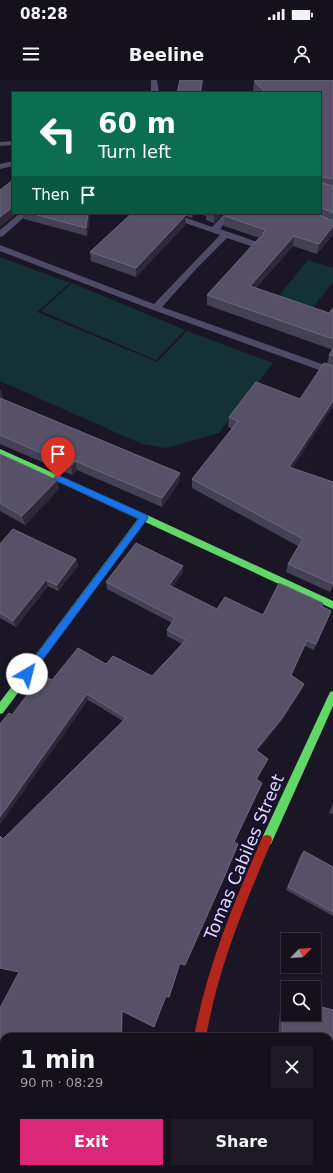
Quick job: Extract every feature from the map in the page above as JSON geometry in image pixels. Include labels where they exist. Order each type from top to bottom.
[{"type":"street","points":[[0,452],[333,605]]},
{"type":"street","points":[[0,710],[144,518]]},
{"type":"street","name":"Tomas Cabiles Street","points":[[201,1033],[203,1014],[222,951],[249,880],[333,695]]},
{"type":"lane","points":[[154,80],[155,92]]},
{"type":"lane","points":[[0,144],[12,143]]},
{"type":"lane","points":[[0,167],[12,163]]},
{"type":"lane","points":[[0,234],[24,214]]},
{"type":"lane","points":[[168,214],[257,245]]},
{"type":"lane","points":[[214,230],[229,214]]},
{"type":"lane","points":[[156,308],[194,266],[226,234]]},
{"type":"lane","points":[[0,248],[156,308],[333,372]]},
{"type":"green space","points":[[0,257],[70,283],[37,312],[157,362],[187,331],[273,363],[219,433],[166,448],[142,444],[0,381]]},
{"type":"green space","points":[[308,260],[333,268],[333,282],[311,310],[277,298]]},
{"type":"green space","points":[[72,283],[185,330],[156,360],[41,311]]},
{"type":"building","points":[[180,80],[202,80],[200,92],[177,92]]},
{"type":"building","points":[[333,80],[333,179],[321,178],[321,92],[265,92],[254,81]]},
{"type":"building","points":[[321,180],[322,183],[333,186],[333,213],[321,207]]},
{"type":"building","points":[[12,181],[12,208],[0,217],[0,190]]},
{"type":"building","points":[[34,214],[88,214],[86,228]]},
{"type":"building","points":[[131,214],[186,215],[136,268],[90,252]]},
{"type":"building","points":[[227,214],[317,214],[333,221],[333,226],[319,244],[294,236],[250,286],[329,313],[333,308],[333,339],[207,295],[258,239],[263,236],[263,233],[266,230],[225,216]]},
{"type":"building","points":[[333,349],[333,356],[329,355]]},
{"type":"building","points":[[324,363],[333,366],[333,401],[289,467],[333,482],[333,584],[288,564],[303,539],[192,479],[238,421],[229,417],[256,382],[300,399]]},
{"type":"building","points":[[0,398],[180,473],[162,498],[75,461],[71,466],[0,435]]},
{"type":"building","points":[[0,454],[57,480],[22,516],[0,503]]},
{"type":"building","points":[[13,529],[76,559],[57,585],[46,580],[13,621],[0,613],[0,544]]},
{"type":"building","points":[[136,543],[183,566],[169,585],[217,609],[225,597],[263,615],[279,583],[323,603],[321,606],[331,611],[316,644],[307,640],[291,675],[304,684],[282,718],[256,750],[268,759],[256,779],[262,783],[234,842],[238,844],[226,873],[185,965],[180,963],[169,997],[166,996],[154,1027],[122,1011],[121,1033],[0,1033],[0,1008],[19,972],[0,968],[0,836],[3,839],[126,718],[87,694],[0,817],[0,724],[9,713],[12,715],[42,675],[52,680],[78,648],[106,664],[113,656],[152,676],[186,640],[167,630],[175,618],[106,582]]},
{"type":"building","points":[[304,851],[333,867],[333,912],[288,887]]},
{"type":"building","points":[[321,1007],[333,1010],[333,1033],[282,1033],[283,1021],[321,1021]]},
{"type":"traffic: fast","points":[[0,452],[333,605]]},
{"type":"traffic: fast","points":[[0,710],[144,517]]},
{"type":"traffic: fast","points":[[267,840],[333,695]]},
{"type":"traffic: jam","points":[[201,1033],[218,961],[236,912],[267,840]]},
{"type":"route","points":[[27,674],[144,518],[58,478]]}]
